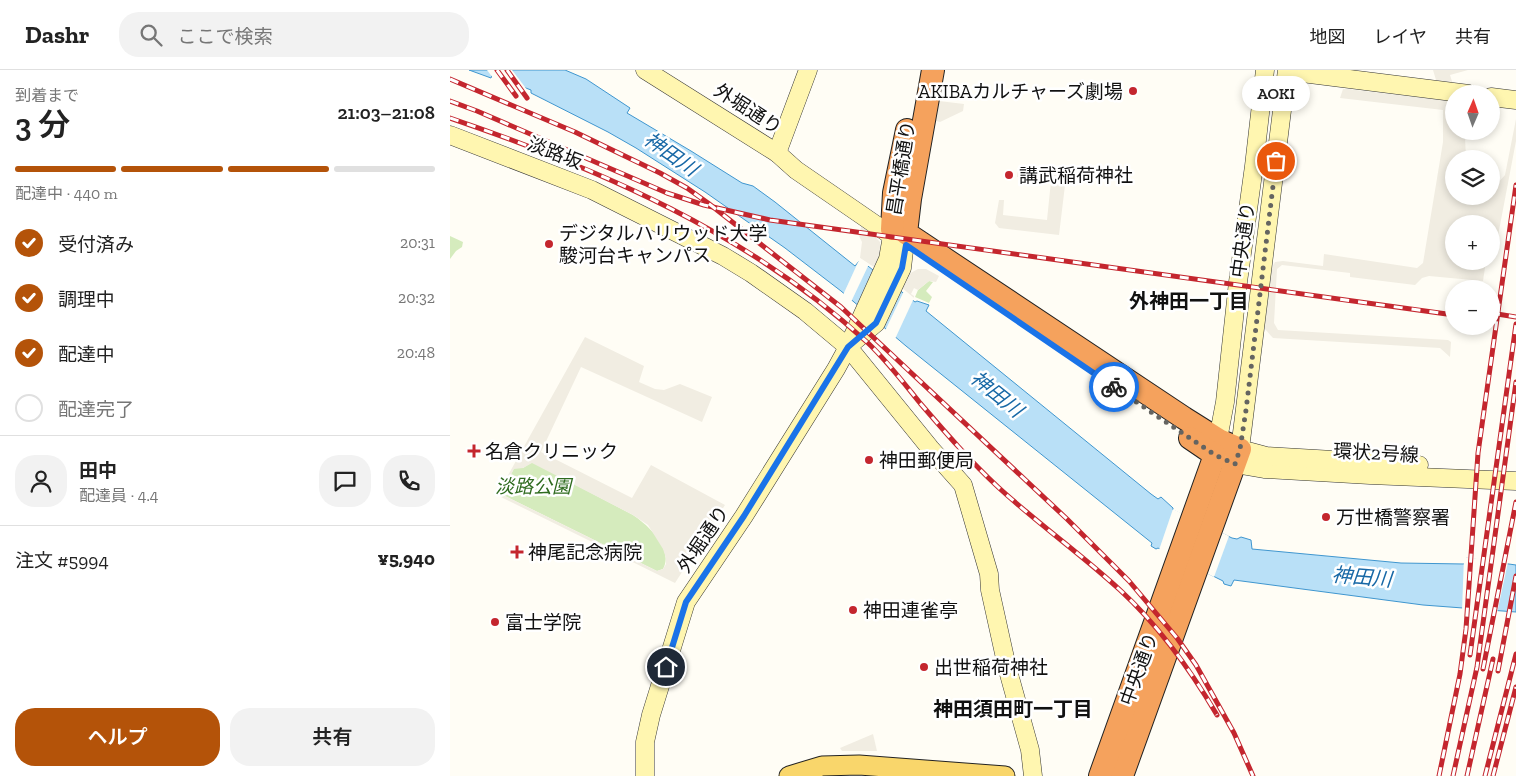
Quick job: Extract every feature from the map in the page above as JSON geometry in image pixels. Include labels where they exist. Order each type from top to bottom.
[{"type":"highway","name":"昌平橋通り","points":[[919,70],[894,193],[899,234],[1227,452]]},
{"type":"highway","name":"昌平橋通り","points":[[899,234],[910,199],[934,70]]},
{"type":"highway","name":"中央通り","points":[[1100,776],[1187,566],[1227,452]]},
{"type":"highway","name":"中央通り","points":[[1122,776],[1187,566]]},
{"type":"main road","points":[[789,776],[822,766],[859,765],[1006,776]]},
{"type":"street","name":"外堀通り","points":[[645,70],[777,153],[796,170],[899,234],[902,268],[888,279],[869,318],[848,347],[744,516],[686,602],[651,715],[645,742],[645,776]]},
{"type":"street","points":[[777,153],[808,70]]},
{"type":"street","name":"中央通り","points":[[1227,452],[1225,402],[1264,70]]},
{"type":"street","name":"中央通り","points":[[1227,452],[1287,70]]},
{"type":"street","points":[[1290,70],[1445,91]]},
{"type":"street","points":[[1500,96],[1515,95]]},
{"type":"street","name":"淡路坂","points":[[450,135],[592,190],[737,264],[805,311],[848,347],[930,448],[963,485],[989,574],[990,590],[1007,667],[1030,750],[1033,776]]},
{"type":"street","name":"環状2号線","points":[[1227,452],[1266,456],[1516,469]]},
{"type":"street","name":"環状2号線","points":[[1227,452],[1269,470],[1516,481]]},
{"type":"green space","points":[[450,236],[463,242],[462,247],[450,259]]},
{"type":"green space","points":[[929,281],[933,282],[926,291],[932,297],[929,303],[915,297],[918,290]]},
{"type":"green space","name":"淡路公園","points":[[532,462],[639,519],[658,538],[662,546],[665,554],[663,569],[657,571],[501,494],[514,468],[523,468]]},
{"type":"shaded area","points":[[1433,70],[1468,70],[1450,75],[1453,85],[1445,85],[1445,140],[1465,140],[1466,150],[1445,150],[1445,205],[1500,205],[1500,181],[1505,175],[1516,119],[1516,141],[1500,225],[1500,215],[1445,215],[1445,270],[1485,270],[1483,280],[1429,276],[1422,278],[1415,285],[1350,277],[1350,273],[1282,265],[1277,269],[1274,323],[1278,330],[1448,340],[1451,342],[1450,357],[1440,348],[1273,338],[1265,329],[1265,323],[1271,269],[1275,262],[1283,261],[1323,266],[1324,254],[1417,268],[1423,263],[1443,142],[1443,110],[1340,98],[1343,89],[1442,100]]},
{"type":"shaded area","points":[[939,101],[964,104],[963,111],[940,122],[936,121]]},
{"type":"shaded area","points":[[1018,170],[1066,177],[1059,235],[999,228],[995,223],[999,200],[1004,200],[1003,215],[1047,220],[1051,181],[1017,177]]},
{"type":"shaded area","points":[[863,224],[880,242],[881,254],[874,267],[860,258],[862,242],[858,234]]},
{"type":"shaded area","points":[[918,269],[926,269],[939,276],[936,282],[929,281],[918,290],[914,288],[911,294],[914,298],[900,286],[907,275]]},
{"type":"shaded area","points":[[585,337],[644,366],[639,382],[655,389],[664,390],[680,384],[712,397],[702,422],[581,367],[541,452],[632,498],[651,465],[725,505],[675,583],[497,495]],"holes":[[[532,463],[633,515],[648,525],[663,549],[666,558],[666,564],[663,569],[657,571],[501,494],[514,469],[523,468]]]},
{"type":"shaded area","points":[[873,734],[877,751],[842,751],[840,748]]},
{"type":"water","name":"神田川","points":[[469,70],[565,70],[586,79],[630,108],[627,113],[742,183],[753,186],[855,266],[860,260],[915,302],[929,305],[926,311],[1151,494],[1158,499],[1161,497],[1173,510],[1232,538],[1237,539],[1241,537],[1251,540],[1252,549],[1401,563],[1464,564],[1466,558],[1516,565],[1516,612],[1423,605],[1234,580],[1231,586],[1158,548],[1156,549],[1151,546],[1152,543],[906,346],[841,291],[785,248],[705,192],[636,148],[531,93],[531,90],[492,75],[491,78]]},
{"type":"pier","points":[[487,70],[512,70],[528,91],[493,78]]},
{"type":"pier","points":[[860,258],[869,264],[851,302],[843,295]]},
{"type":"pier","points":[[904,291],[914,298],[895,339],[885,331]]},
{"type":"pier","points":[[1173,509],[1229,536],[1214,577],[1159,550]]},
{"type":"pier","points":[[1464,557],[1508,562],[1497,613],[1462,611]]},
{"type":"railway","points":[[497,70],[516,96]]},
{"type":"railway","points":[[507,70],[527,98]]},
{"type":"railway","points":[[450,79],[575,132],[687,188],[841,307],[1067,519],[1129,581],[1177,638],[1196,665],[1234,733],[1253,776]]},
{"type":"railway","points":[[450,101],[667,193],[704,205],[770,220],[1445,314]]},
{"type":"railway","points":[[450,118],[562,159],[671,209],[723,237],[774,269],[822,304],[875,350],[948,435],[988,477],[1120,590],[1148,618],[1196,681],[1217,715]]},
{"type":"railway","points":[[1439,776],[1460,674],[1466,629],[1478,453],[1516,185]]},
{"type":"railway","points":[[1500,314],[1516,317]]},
{"type":"railway","points":[[1470,655],[1516,324]]},
{"type":"railway","points":[[1453,776],[1477,667],[1516,382]]},
{"type":"railway","points":[[1483,669],[1516,502]]},
{"type":"railway","points":[[1498,671],[1516,576]]},
{"type":"railway","points":[[1485,776],[1516,654]]},
{"type":"railway","points":[[1467,776],[1493,659]]},
{"type":"railway","points":[[1493,776],[1516,687]]},
{"type":"way so far","points":[[1114,387],[1215,455],[1235,464],[1240,449],[1246,410],[1276,161]]},
{"type":"place","name":"AKIBAカルチャーズ劇場","points":[[1133,91]]},
{"type":"place","name":"AOKI","points":[[1276,161]]},
{"type":"place","name":"講武稲荷神社","points":[[1009,175]]},
{"type":"place","name":"デジタルハリウッド大学 駿河台キャンパス","points":[[549,244]]},
{"type":"place","name":"名倉クリニック","points":[[474,451]]},
{"type":"place","name":"神田郵便局","points":[[869,460]]},
{"type":"place","name":"万世橋警察署","points":[[1326,517]]},
{"type":"place","name":"神尾記念病院","points":[[517,552]]},
{"type":"place","name":"神田連雀亭","points":[[853,610]]},
{"type":"place","name":"富士学院","points":[[495,622]]},
{"type":"place","name":"出世稲荷神社","points":[[924,667]]},
{"type":"district","name":"外神田一丁目","points":[[1189,301]]},
{"type":"district","name":"神田須田町一丁目","points":[[1013,709]]},
{"type":"route","points":[[666,667],[686,602],[744,516],[848,347],[876,323],[902,268],[906,245],[1114,387]]}]
